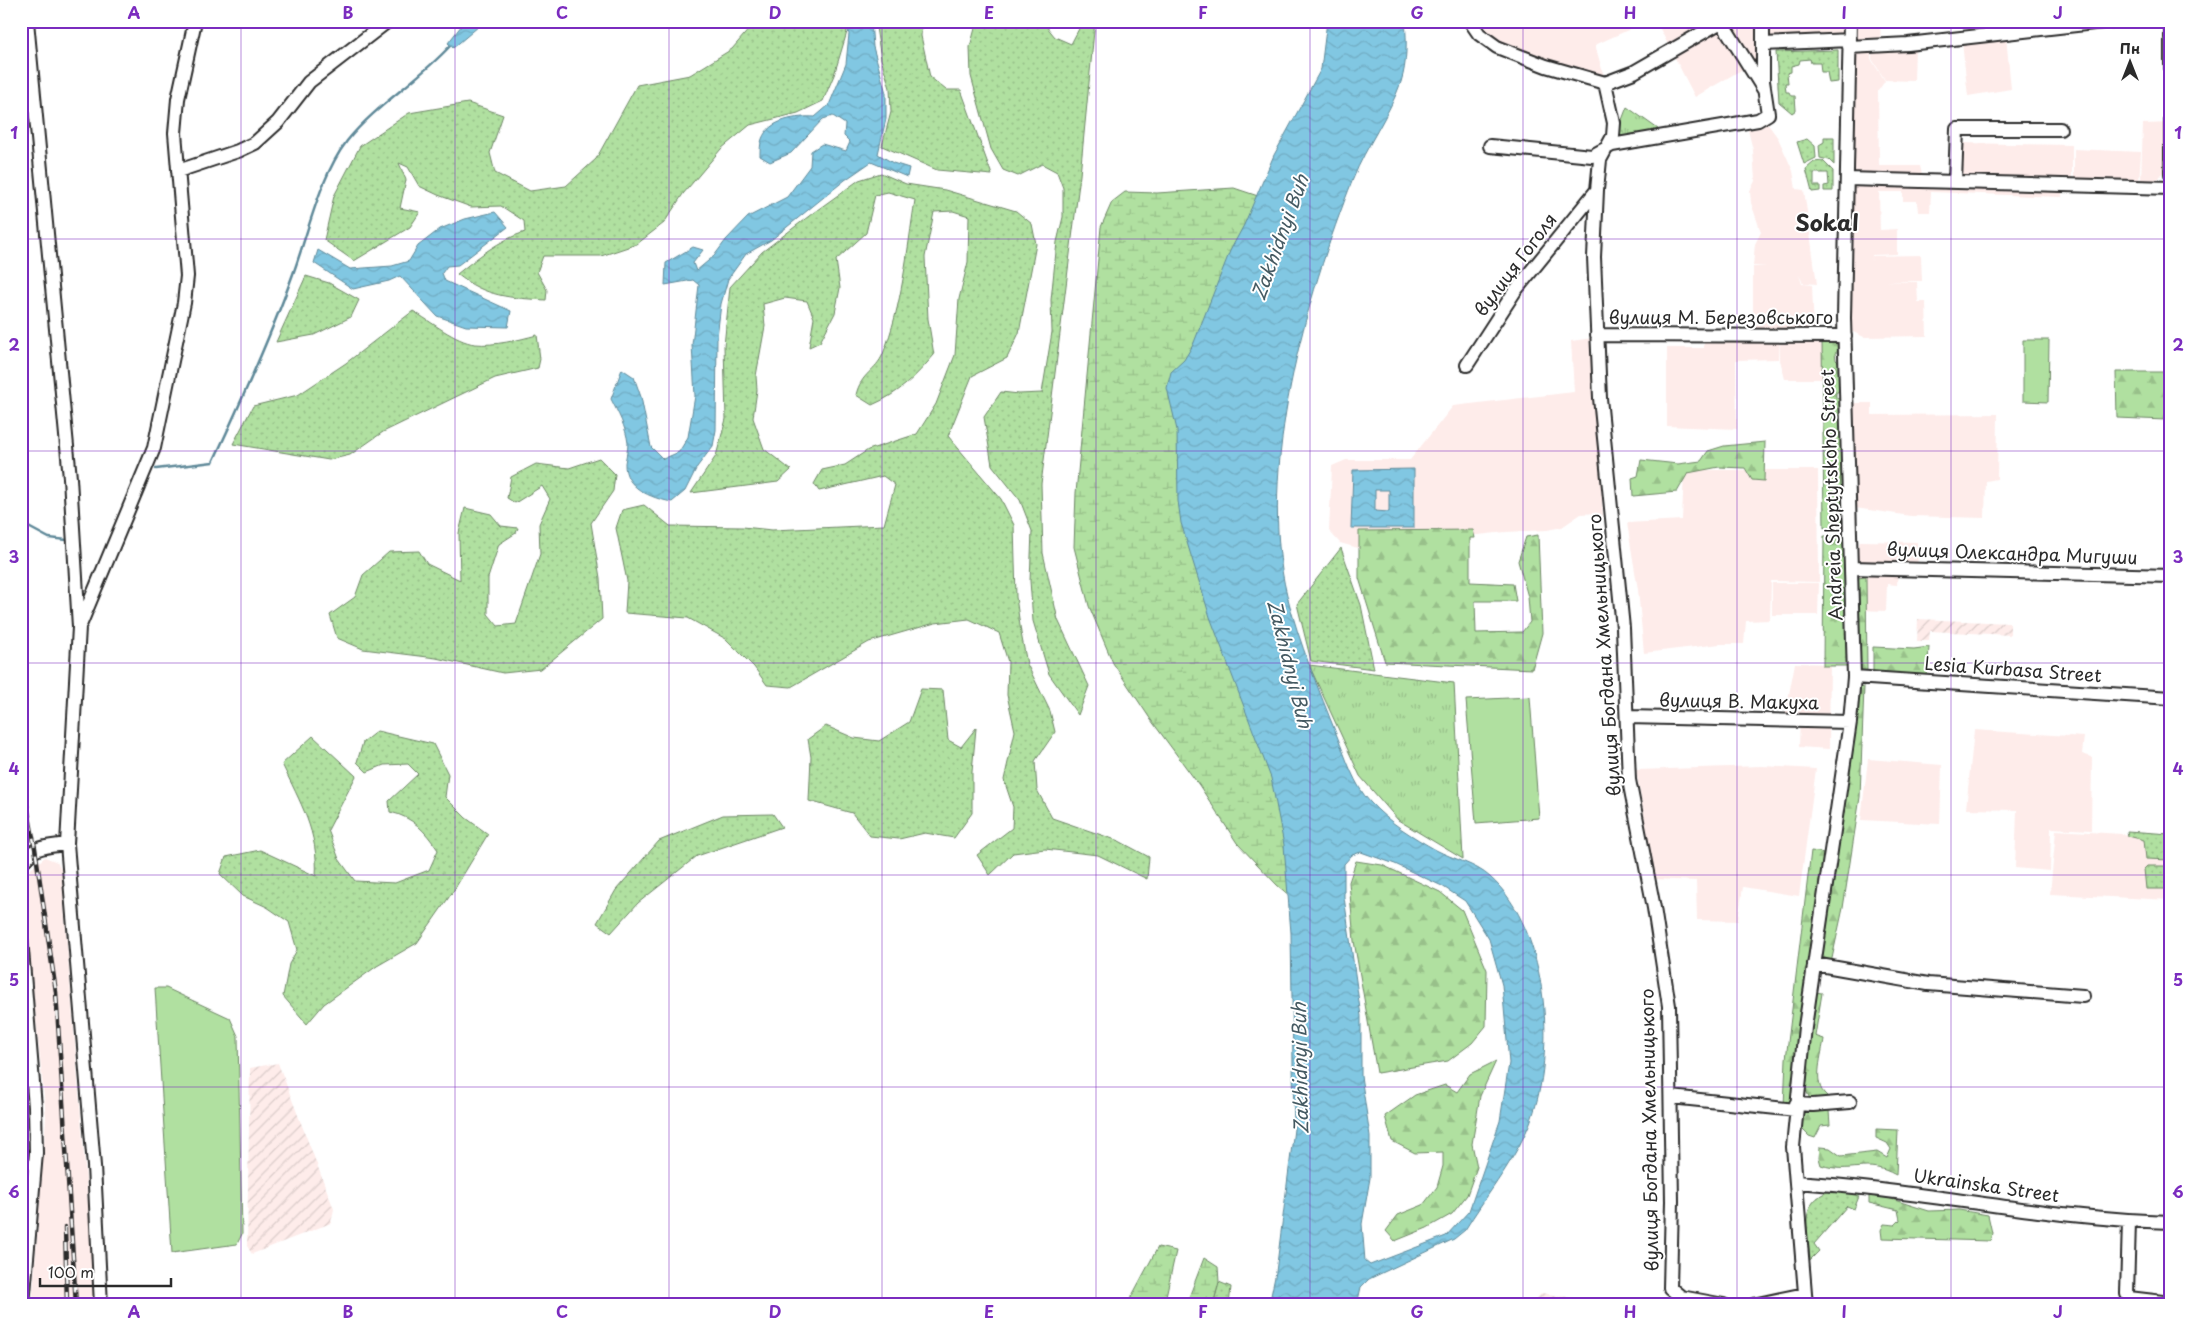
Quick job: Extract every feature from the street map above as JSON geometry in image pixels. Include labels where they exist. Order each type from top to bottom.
[{"type":"street","points":[[27,21],[70,478],[79,627],[67,844],[94,1166],[101,1305]]},
{"type":"street","points":[[79,627],[154,448],[184,303],[187,276],[175,133],[178,99],[195,21]]},
{"type":"street","points":[[178,171],[238,152],[255,143],[278,122],[309,82],[388,21]]},
{"type":"street","points":[[1470,21],[1479,34],[1497,47],[1546,66],[1605,84],[1634,72],[1721,22],[1764,90]]},
{"type":"street","points":[[1490,146],[1592,156],[1605,148],[1758,120],[1768,114],[1764,90],[1763,21]]},
{"type":"street","name":"Andreia Sheptytskoho Street","points":[[1805,1299],[1793,1147],[1796,1107],[1814,964],[1850,722],[1854,677],[1845,336],[1850,21]]},
{"type":"street","points":[[1763,44],[1908,44],[2112,21]]},
{"type":"street","points":[[2171,21],[2171,174]]},
{"type":"street","name":"вулиця Богдана Хмельницького","points":[[1605,84],[1614,123],[1613,136],[1600,160],[1597,190],[1594,257],[1600,398],[1623,628],[1629,780],[1654,908],[1669,1006],[1671,1096],[1670,1288],[1681,1297],[1724,1305]]},
{"type":"street","points":[[1955,181],[1957,128],[2060,129]]},
{"type":"street","points":[[1847,179],[2171,188]]},
{"type":"street","name":"вулиця Гоголя","points":[[1466,365],[1515,291],[1597,190]]},
{"type":"street","name":"вулиця М. Березовського","points":[[1597,335],[1845,336]]},
{"type":"street","name":"вулиця Олександра Мигуши","points":[[1852,568],[2171,576]]},
{"type":"street","name":"Lesia Kurbasa Street","points":[[1854,677],[2171,698]]},
{"type":"street","name":"вулиця В. Макуха","points":[[1627,717],[1850,722]]},
{"type":"street","points":[[21,865],[28,854],[36,848],[67,844]]},
{"type":"street","points":[[21,938],[27,1063],[36,1152],[23,1305]]},
{"type":"street","points":[[1814,964],[1928,984],[2082,996]]},
{"type":"street","points":[[1671,1096],[1796,1107],[1850,1102]]},
{"type":"street","name":"Ukrainska Street","points":[[1796,1182],[1868,1187],[1991,1206],[2130,1221],[2171,1222]]},
{"type":"street","points":[[2130,1221],[2127,1294],[2129,1298],[2171,1303]]},
{"type":"street","points":[[1753,1305],[1805,1299]]},
{"type":"shaded area","points":[[1485,21],[1648,21],[1595,45],[1604,76],[1599,77],[1498,41],[1486,32]]},
{"type":"shaded area","points":[[1656,21],[1757,21],[1760,59],[1695,97]]},
{"type":"shaded area","points":[[1767,21],[1847,21],[1844,35],[1768,38]]},
{"type":"shaded area","points":[[1848,21],[1880,21],[1881,49],[1871,49],[1871,59],[1885,81],[1878,91],[1879,166],[1920,166],[1922,174],[1949,174],[1958,143],[2072,145],[2072,180],[2063,179],[2062,197],[1931,192],[1930,212],[1918,212],[1917,201],[1903,201],[1903,192],[1879,192],[1880,230],[1897,229],[1897,254],[1872,255],[1871,263],[1872,256],[1921,255],[1922,281],[1884,281],[1917,282],[1918,302],[1926,302],[1927,336],[1864,337],[1853,332],[1836,332],[1841,127],[1850,126]]},
{"type":"shaded area","points":[[2006,36],[2011,89],[1968,96],[1962,42]]},
{"type":"shaded area","points":[[1915,48],[1914,81],[1885,80],[1872,59],[1872,51]]},
{"type":"shaded area","points":[[1767,123],[1778,138],[1793,171],[1796,189],[1804,190],[1817,284],[1803,283],[1799,275],[1802,284],[1812,285],[1814,332],[1828,332],[1829,379],[1785,379],[1780,360],[1779,329],[1753,329],[1753,267],[1767,267],[1753,266],[1755,244],[1761,232],[1751,203],[1750,191],[1755,181],[1753,150],[1747,126]]},
{"type":"shaded area","points":[[2171,123],[2165,169],[2159,178],[2152,182],[2141,181],[2143,124]]},
{"type":"shaded area","points":[[2074,149],[2141,152],[2139,182],[2074,180]]},
{"type":"shaded area","points":[[1593,338],[1603,518],[1598,513],[1581,514],[1562,527],[1547,530],[1506,532],[1358,548],[1340,543],[1329,531],[1332,466],[1346,460],[1410,460],[1453,406],[1574,392],[1571,341]]},
{"type":"shaded area","points":[[1779,338],[1779,359],[1736,360],[1737,429],[1667,426],[1667,348],[1704,348],[1704,339]]},
{"type":"shaded area","points":[[1852,403],[1872,403],[1872,415],[1998,414],[1997,479],[1986,481],[1985,518],[1911,516],[1855,508]]},
{"type":"shaded area","points":[[1684,470],[1818,470],[1819,582],[1771,581],[1770,620],[1746,621],[1744,644],[1720,644],[1644,653],[1638,590],[1627,523],[1682,520]]},
{"type":"shaded area","points":[[1860,541],[1917,542],[1918,574],[1898,572],[1897,585],[1887,584],[1886,611],[1859,610],[1857,553]]},
{"type":"shaded area","points":[[1772,583],[1819,583],[1818,615],[1772,615]]},
{"type":"shaded area","points":[[1918,619],[2010,623],[2010,635],[1930,631],[1929,641],[1917,641]]},
{"type":"shaded area","points":[[1795,663],[1830,664],[1829,749],[1799,747],[1800,716],[1785,715]]},
{"type":"shaded area","points":[[1974,730],[2084,737],[2082,754],[2092,757],[2091,830],[2051,828],[2050,871],[2015,868],[2017,810],[1966,809]]},
{"type":"shaded area","points":[[1868,759],[1942,765],[1940,824],[1861,820]]},
{"type":"shaded area","points":[[1762,766],[1816,769],[1799,896],[1743,887],[1738,921],[1697,920],[1696,881],[1655,879],[1636,770]]},
{"type":"shaded area","points":[[2056,830],[2171,837],[2171,900],[2050,894]]},
{"type":"shaded area","points":[[45,857],[57,862],[61,869],[96,1305],[32,1305],[46,1117],[24,902],[25,874]]},
{"type":"shaded area","points":[[278,1063],[334,1209],[331,1223],[252,1254],[247,1246],[250,1068]]},
{"type":"shaded area","points":[[1542,1293],[1600,1302],[1612,1305],[1530,1305]]},
{"type":"green space","points":[[756,21],[842,21],[847,32],[834,75],[823,101],[798,113],[750,125],[721,149],[683,194],[664,223],[637,244],[601,256],[543,256],[537,272],[547,290],[546,300],[510,297],[488,292],[467,282],[457,274],[498,244],[525,232],[524,221],[501,206],[471,207],[438,195],[419,186],[408,167],[399,163],[406,180],[400,208],[420,212],[410,227],[354,261],[324,240],[334,196],[360,146],[409,113],[468,103],[503,115],[490,153],[495,173],[530,191],[566,186],[596,159],[637,85],[690,75],[732,49]]},
{"type":"green space","points":[[875,21],[922,21],[921,36],[930,77],[946,90],[961,90],[992,175],[937,170],[882,146],[891,112],[890,88],[881,59]]},
{"type":"green space","points":[[977,21],[1042,21],[1055,37],[1071,44],[1083,21],[1095,21],[1080,175],[1041,484],[1043,553],[1058,620],[1089,686],[1078,715],[1049,674],[1033,621],[1030,581],[1032,531],[1020,500],[992,465],[984,417],[1001,392],[1019,394],[1042,393],[1052,332],[1051,300],[1057,242],[1063,217],[1063,188],[1057,172],[1042,164],[1018,176],[1003,170],[991,149],[971,76],[970,47]]},
{"type":"green space","points":[[1838,50],[1838,82],[1829,83],[1827,72],[1821,72],[1820,63],[1811,63],[1810,59],[1800,60],[1799,64],[1791,66],[1791,72],[1787,73],[1788,83],[1785,83],[1786,92],[1789,92],[1791,96],[1795,96],[1796,110],[1792,113],[1779,102],[1776,52]]},
{"type":"green space","points":[[1627,107],[1658,129],[1655,134],[1618,138],[1620,125]]},
{"type":"green space","points":[[1824,137],[1834,137],[1834,165],[1829,160],[1820,158],[1819,145],[1824,142]]},
{"type":"green space","points":[[1807,139],[1815,146],[1816,158],[1804,164],[1797,142]]},
{"type":"green space","points":[[1823,161],[1833,171],[1833,191],[1824,191],[1824,186],[1829,185],[1828,173],[1814,173],[1814,186],[1820,186],[1820,191],[1812,192],[1806,169],[1814,162]]},
{"type":"green space","points":[[881,173],[906,184],[945,190],[1016,211],[1032,224],[1036,244],[1019,333],[1007,358],[972,376],[948,436],[1001,499],[1014,525],[1016,597],[1027,664],[1050,711],[1055,732],[1035,761],[1037,790],[1052,818],[1119,841],[1149,857],[1147,879],[1098,855],[1045,849],[1013,853],[990,875],[977,855],[1012,828],[1013,807],[1004,780],[1015,731],[1007,695],[1008,662],[999,633],[969,619],[935,623],[869,642],[791,687],[767,685],[754,667],[726,639],[688,618],[625,613],[627,581],[616,528],[622,510],[644,505],[670,526],[743,527],[772,530],[884,525],[895,485],[883,476],[819,491],[814,484],[822,470],[845,465],[868,450],[917,434],[936,404],[955,355],[959,299],[968,262],[969,216],[953,211],[934,212],[925,257],[928,319],[934,355],[906,384],[872,405],[856,395],[861,382],[880,360],[890,336],[903,278],[915,200],[888,192],[875,195],[866,233],[836,260],[840,288],[835,313],[820,342],[809,347],[814,318],[807,301],[785,298],[763,304],[765,326],[756,376],[757,390],[753,418],[764,449],[791,470],[778,482],[691,493],[716,456],[726,419],[724,346],[730,287],[762,252],[813,213],[859,180]]},
{"type":"green space","points":[[1234,188],[1261,197],[1283,785],[1297,902],[1277,885],[1237,843],[1199,785],[1151,720],[1113,663],[1089,606],[1074,547],[1076,493],[1101,227],[1112,202],[1125,192],[1157,193]]},
{"type":"green space","points":[[306,276],[329,283],[359,300],[351,317],[314,335],[276,342]]},
{"type":"green space","points":[[413,311],[452,335],[475,344],[514,341],[537,335],[540,359],[538,368],[495,378],[383,432],[350,455],[329,460],[233,444],[253,406],[298,395],[346,363]]},
{"type":"green space","points":[[1822,339],[1840,340],[1840,350],[1835,353],[1836,360],[1839,363],[1840,390],[1836,393],[1836,398],[1841,399],[1846,528],[1824,528]]},
{"type":"green space","points":[[2023,340],[2049,340],[2048,402],[2023,401]]},
{"type":"green space","points":[[2116,372],[2167,372],[2166,420],[2117,418]]},
{"type":"green space","points":[[1765,442],[1764,481],[1752,480],[1745,468],[1719,467],[1688,473],[1677,492],[1633,496],[1632,478],[1638,476],[1641,460],[1678,464],[1701,461],[1708,451],[1724,446]]},
{"type":"green space","points":[[599,458],[615,474],[613,491],[591,523],[600,578],[602,619],[541,669],[503,673],[436,658],[363,649],[337,638],[330,615],[355,597],[363,575],[389,552],[419,551],[427,564],[460,580],[459,533],[465,508],[491,514],[501,526],[518,528],[516,533],[499,544],[488,578],[488,614],[498,626],[516,624],[540,554],[539,524],[550,499],[542,486],[515,503],[507,498],[511,477],[536,464],[569,468]]},
{"type":"green space","points":[[1473,530],[1475,538],[1470,538],[1470,582],[1513,584],[1516,601],[1475,601],[1476,633],[1522,632],[1530,622],[1528,597],[1518,561],[1526,537],[1538,535],[1542,633],[1532,669],[1385,662],[1359,578],[1359,531]]},
{"type":"green space","points":[[1824,536],[1846,537],[1849,666],[1823,666]]},
{"type":"green space","points":[[1341,548],[1361,605],[1374,669],[1311,661],[1297,604]]},
{"type":"green space","points":[[1866,577],[1867,672],[1858,672],[1857,578]]},
{"type":"green space","points":[[1873,647],[1914,649],[1929,647],[1927,676],[1873,672]]},
{"type":"green space","points":[[1309,665],[1454,683],[1463,859],[1398,820],[1360,776]]},
{"type":"green space","points":[[1864,687],[1860,797],[1843,908],[1831,963],[1820,961],[1856,688]]},
{"type":"green space","points":[[921,689],[943,690],[948,740],[961,747],[976,728],[972,772],[972,813],[954,838],[925,833],[899,839],[870,836],[852,813],[809,801],[811,757],[808,739],[826,726],[854,738],[879,741],[909,722]]},
{"type":"green space","points":[[1530,697],[1539,818],[1476,823],[1466,700]]},
{"type":"green space","points":[[377,731],[433,744],[448,774],[445,797],[466,818],[488,834],[454,890],[417,943],[377,966],[324,1004],[307,1024],[283,996],[289,964],[297,950],[289,922],[267,907],[243,896],[220,874],[226,857],[260,850],[316,876],[314,846],[307,818],[282,764],[313,736],[356,776],[328,830],[339,859],[355,881],[395,883],[429,870],[438,850],[412,821],[390,812],[389,801],[418,774],[408,764],[384,765],[367,772],[357,762],[363,742]]},
{"type":"green space","points":[[773,814],[782,827],[697,856],[638,903],[611,933],[597,923],[616,890],[659,841],[723,815]]},
{"type":"green space","points":[[2127,831],[2170,834],[2170,860],[2146,859],[2144,840],[2128,836]]},
{"type":"green space","points":[[1811,851],[1825,853],[1798,1035],[1790,1106],[1784,1106],[1786,1059]]},
{"type":"green space","points":[[1356,861],[1382,865],[1440,892],[1462,910],[1487,970],[1486,1026],[1472,1043],[1448,1061],[1377,1073],[1354,941],[1349,882]]},
{"type":"green space","points":[[2147,866],[2170,866],[2170,889],[2146,889],[2144,869]]},
{"type":"green space","points":[[155,988],[166,988],[230,1018],[238,1036],[242,1234],[237,1244],[172,1253]]},
{"type":"green space","points":[[1814,992],[1822,993],[1815,1036],[1824,1039],[1819,1067],[1819,1082],[1824,1093],[1841,1109],[1829,1111],[1830,1125],[1821,1126],[1815,1138],[1809,1136],[1799,1126],[1800,1109],[1810,1099],[1803,1084]]},
{"type":"green space","points":[[1496,1061],[1480,1096],[1472,1144],[1477,1167],[1467,1195],[1452,1214],[1427,1228],[1395,1241],[1386,1231],[1398,1215],[1423,1205],[1437,1187],[1443,1166],[1443,1152],[1415,1153],[1392,1141],[1385,1116],[1415,1095],[1445,1085],[1457,1092],[1470,1074]]},
{"type":"green space","points":[[1876,1129],[1898,1130],[1896,1175],[1876,1168],[1832,1168],[1821,1165],[1819,1158],[1820,1147],[1830,1148],[1841,1156],[1877,1152],[1887,1158],[1891,1149],[1887,1143],[1876,1138]]},
{"type":"green space","points":[[1832,1190],[1860,1194],[1854,1209],[1847,1206],[1814,1244],[1819,1251],[1810,1260],[1807,1228],[1809,1210],[1821,1195]]},
{"type":"green space","points":[[1869,1196],[1888,1198],[1929,1211],[1959,1210],[1988,1215],[1992,1233],[1990,1241],[1882,1238],[1881,1230],[1884,1224],[1895,1225],[1900,1220],[1898,1210],[1869,1203]]},
{"type":"green space","points":[[1158,1247],[1176,1251],[1164,1305],[1127,1305]]},
{"type":"green space","points":[[1204,1258],[1218,1267],[1219,1282],[1213,1305],[1186,1305]]},
{"type":"green space","points":[[1219,1282],[1231,1287],[1229,1305],[1213,1305]]},
{"type":"water","points":[[465,21],[485,21],[453,48],[448,43]]},
{"type":"water","points":[[845,21],[871,21],[873,47],[886,93],[886,119],[878,154],[893,163],[909,168],[907,177],[871,162],[845,180],[771,240],[746,254],[728,279],[721,304],[717,337],[716,430],[713,446],[697,467],[685,491],[672,502],[656,498],[634,485],[626,472],[627,437],[611,399],[622,369],[634,377],[641,397],[651,447],[663,459],[679,452],[688,437],[695,396],[692,345],[699,285],[693,280],[665,285],[666,263],[693,247],[703,250],[693,263],[696,271],[714,256],[748,217],[787,197],[810,166],[811,151],[822,144],[846,151],[850,142],[844,136],[845,124],[833,116],[823,119],[791,153],[770,162],[760,156],[762,139],[771,127],[793,118],[815,117],[829,105],[846,64],[849,34]]},
{"type":"water","name":"Zakhidnyi Buh","points":[[1327,21],[1405,21],[1406,52],[1401,82],[1358,167],[1335,226],[1303,330],[1291,384],[1282,440],[1278,494],[1279,546],[1287,595],[1297,631],[1316,684],[1351,771],[1364,795],[1393,823],[1410,834],[1436,850],[1484,872],[1510,900],[1526,929],[1536,963],[1543,998],[1545,1035],[1543,1070],[1536,1103],[1526,1132],[1505,1170],[1465,1230],[1454,1239],[1369,1279],[1361,1287],[1357,1305],[1269,1305],[1276,1272],[1294,1129],[1291,933],[1284,845],[1271,778],[1210,617],[1181,523],[1178,501],[1177,430],[1167,388],[1171,372],[1184,360],[1193,345],[1230,251],[1244,225],[1274,155],[1321,69]],"holes":[[[1361,852],[1395,864],[1442,886],[1465,901],[1489,939],[1502,985],[1509,1063],[1500,1121],[1469,1211],[1446,1236],[1370,1265],[1365,1261],[1362,1224],[1370,1178],[1370,1136],[1361,1076],[1361,1016],[1344,897],[1344,864],[1352,855]]]},
{"type":"water","points":[[495,212],[508,227],[458,265],[447,266],[442,273],[445,281],[511,311],[508,327],[466,326],[437,316],[400,276],[389,281],[353,289],[314,263],[318,250],[350,269],[392,266],[409,261],[418,246],[440,229],[465,219]]},
{"type":"water","points":[[1414,469],[1414,528],[1351,528],[1353,470]],"holes":[[[1375,490],[1389,490],[1389,512],[1375,511]]]},
{"type":"waterway","points":[[156,469],[213,462],[275,322],[322,188],[338,155],[358,128],[450,46]]},
{"type":"waterway","points":[[21,523],[49,538],[67,540]]},
{"type":"railway","points":[[21,775],[35,848],[56,992],[76,1305]]},
{"type":"railway","points":[[65,1227],[67,1305]]},
{"type":"district","name":"Sokal","points":[[1827,223]]}]
